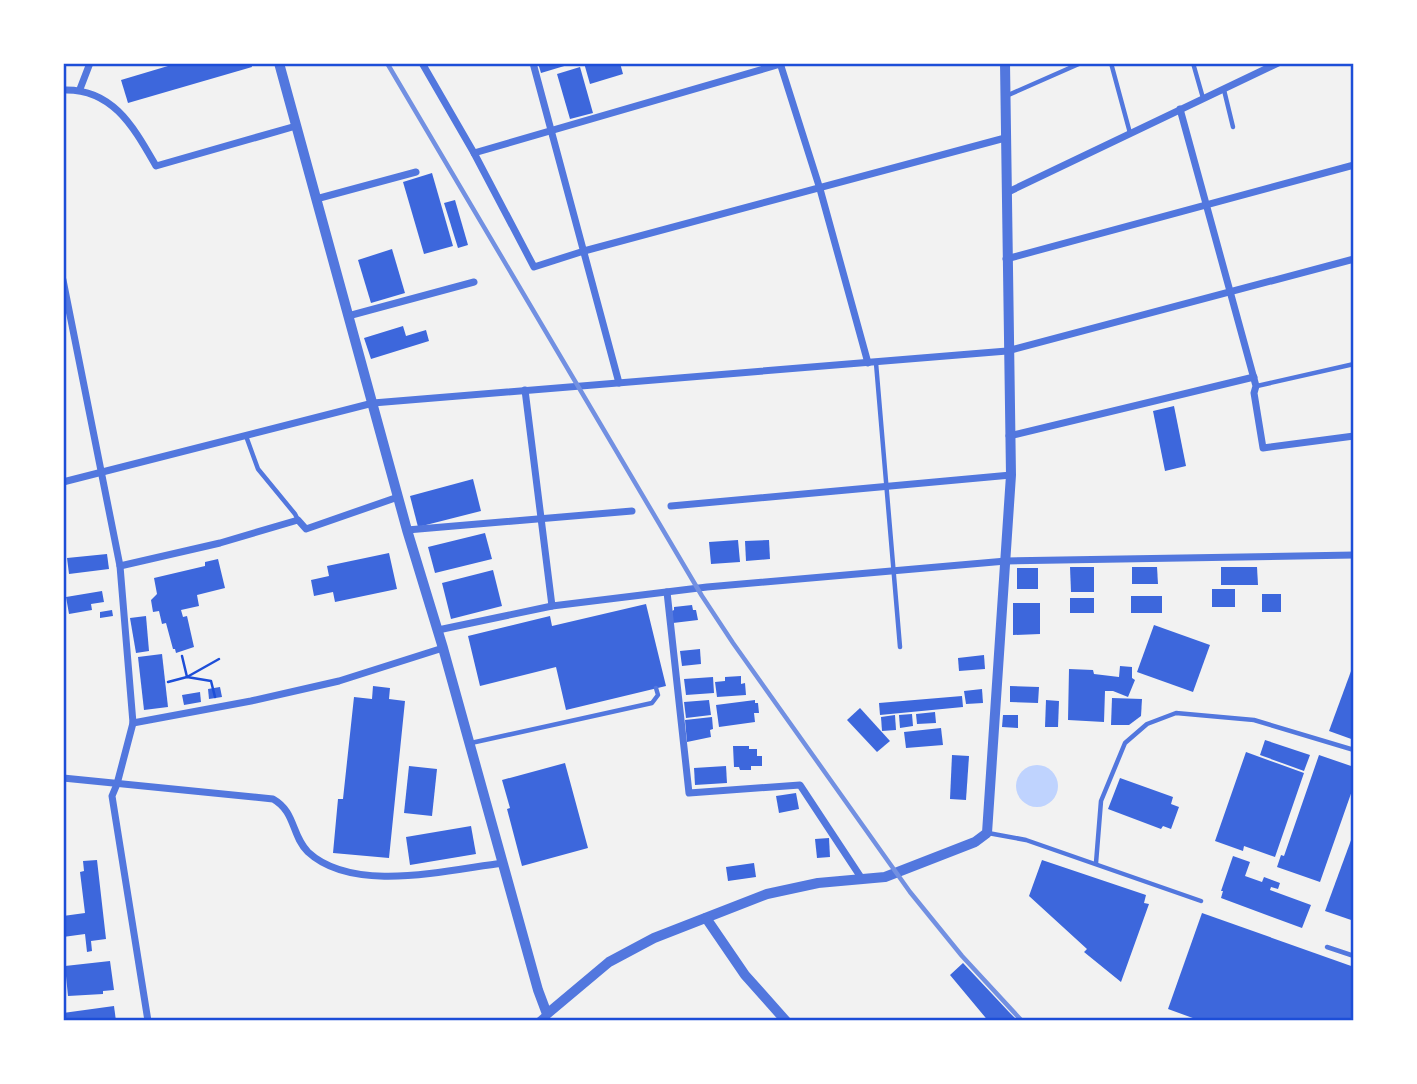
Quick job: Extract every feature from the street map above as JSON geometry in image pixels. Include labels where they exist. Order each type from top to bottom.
[{"type":"street","points":[[80,89],[90,63]]},
{"type":"street","points":[[279,63],[407,530],[438,630],[546,1019],[608,962],[632,948],[767,894],[818,883],[885,877],[975,842],[987,833],[1011,475],[1007,351],[1005,63]]},
{"type":"street","points":[[422,63],[474,153],[534,267],[584,251],[1005,138]]},
{"type":"street","points":[[533,63],[619,383]]},
{"type":"street","points":[[474,153],[781,63],[872,363]]},
{"type":"street","points":[[1006,193],[1278,63]]},
{"type":"street","points":[[63,90],[80,89],[117,109],[133,125],[156,166],[296,126]]},
{"type":"street","points":[[1180,109],[1254,377],[1263,448],[1354,436]]},
{"type":"street","points":[[1006,259],[1354,165]]},
{"type":"street","points":[[316,198],[416,172]]},
{"type":"street","points":[[63,482],[373,403],[1007,351],[1354,259]]},
{"type":"street","points":[[63,280],[120,566],[133,723],[112,796],[148,1021]]},
{"type":"street","points":[[348,316],[474,282]]},
{"type":"street","points":[[1009,436],[1254,377]]},
{"type":"street","points":[[525,390],[552,606]]},
{"type":"street","points":[[671,506],[1011,475]]},
{"type":"street","points":[[120,566],[220,543],[298,520],[306,529],[398,497]]},
{"type":"street","points":[[407,530],[632,511]]},
{"type":"street","points":[[438,630],[552,606],[667,592],[1006,561],[1354,555]]},
{"type":"street","points":[[667,592],[689,793],[800,785],[862,879]]},
{"type":"street","points":[[133,723],[339,681],[443,648]]},
{"type":"street","points":[[63,778],[273,799],[283,804],[305,849],[324,864],[357,873],[386,877],[503,863]]},
{"type":"street","points":[[706,918],[744,975],[786,1021]]},
{"type":"lane","points":[[1005,97],[1081,63]]},
{"type":"lane","points":[[1111,63],[1130,133]]},
{"type":"lane","points":[[1192,63],[1203,98]]},
{"type":"lane","points":[[1224,89],[1233,127]]},
{"type":"lane","points":[[872,363],[887,485],[900,647]]},
{"type":"lane","points":[[1256,386],[1354,364]]},
{"type":"lane","points":[[246,435],[258,469],[298,520]]},
{"type":"lane","points":[[470,744],[652,703],[658,695],[656,688]]},
{"type":"lane","points":[[1096,863],[1101,801],[1125,743],[1147,724],[1176,713],[1254,720],[1354,750]]},
{"type":"lane","points":[[987,833],[1026,840],[1201,901]]},
{"type":"lane","points":[[1327,947],[1354,956]]},
{"type":"path","points":[[182,656],[187,677]]},
{"type":"path","points":[[168,682],[187,677],[219,659]]},
{"type":"path","points":[[187,677],[211,681],[217,707]]},
{"type":"water","points":[[1037,765],[1052,771],[1058,786],[1052,801],[1037,807],[1022,801],[1016,786],[1022,771]]},
{"type":"building","points":[[178,63],[251,63],[252,67],[128,103],[121,80]]},
{"type":"building","points":[[538,63],[571,63],[571,64],[541,73]]},
{"type":"building","points":[[584,63],[620,63],[623,74],[590,84]]},
{"type":"building","points":[[580,67],[593,113],[570,119],[557,74]]},
{"type":"building","points":[[432,173],[453,246],[424,254],[403,182]]},
{"type":"building","points":[[455,200],[468,245],[458,248],[444,203]]},
{"type":"building","points":[[392,249],[405,293],[371,303],[358,260]]},
{"type":"building","points":[[403,326],[406,336],[426,330],[429,341],[371,359],[364,338]]},
{"type":"building","points":[[1174,406],[1186,466],[1165,471],[1153,411]]},
{"type":"building","points":[[473,479],[481,511],[418,527],[410,496]]},
{"type":"building","points":[[485,533],[492,559],[435,573],[428,547]]},
{"type":"building","points":[[738,540],[740,562],[711,564],[709,542]]},
{"type":"building","points":[[769,540],[770,559],[746,561],[745,541]]},
{"type":"building","points":[[389,553],[397,589],[335,602],[333,592],[314,596],[311,580],[329,576],[327,566]]},
{"type":"building","points":[[107,554],[109,569],[69,574],[67,558]]},
{"type":"building","points":[[218,559],[225,588],[197,595],[199,606],[181,610],[183,617],[187,616],[194,647],[176,653],[166,623],[162,624],[159,611],[153,612],[151,600],[157,594],[154,578],[205,566],[205,562]]},
{"type":"building","points":[[1070,567],[1094,567],[1094,592],[1071,592]]},
{"type":"building","points":[[1132,567],[1157,567],[1158,584],[1132,584]]},
{"type":"building","points":[[1221,567],[1257,567],[1258,585],[1221,585]]},
{"type":"building","points":[[1017,568],[1038,568],[1038,589],[1017,589]]},
{"type":"building","points":[[493,570],[502,606],[451,619],[442,583]]},
{"type":"building","points":[[1212,589],[1235,589],[1235,607],[1212,607]]},
{"type":"building","points":[[102,591],[104,602],[91,604],[92,610],[69,614],[66,597]]},
{"type":"building","points":[[1262,594],[1281,594],[1281,612],[1262,612]]},
{"type":"building","points":[[1131,596],[1162,596],[1162,613],[1131,613]]},
{"type":"building","points":[[1070,598],[1094,598],[1094,613],[1070,613]]},
{"type":"building","points":[[1013,603],[1040,603],[1040,634],[1013,635]]},
{"type":"building","points":[[646,604],[666,686],[566,710],[556,667],[480,686],[468,636],[550,616],[552,626]]},
{"type":"building","points":[[692,605],[698,620],[673,623],[674,607]]},
{"type":"building","points":[[112,610],[113,616],[100,618],[100,612]]},
{"type":"building","points":[[146,616],[149,651],[136,653],[130,618]]},
{"type":"building","points":[[1154,625],[1210,645],[1193,692],[1137,672]]},
{"type":"building","points":[[700,649],[701,664],[682,666],[680,651]]},
{"type":"building","points":[[162,654],[168,707],[144,710],[138,657]]},
{"type":"building","points":[[984,655],[985,669],[959,671],[958,658]]},
{"type":"building","points":[[1354,663],[1354,740],[1329,731]]},
{"type":"building","points":[[1120,666],[1132,667],[1132,678],[1135,680],[1128,697],[1105,691],[1104,722],[1068,720],[1069,669],[1093,670],[1094,674],[1119,677]]},
{"type":"building","points":[[741,676],[746,695],[717,697],[715,682],[725,681],[725,677]]},
{"type":"building","points":[[713,677],[714,693],[686,695],[684,679]]},
{"type":"building","points":[[373,686],[390,688],[389,699],[405,701],[389,858],[333,853],[338,799],[343,799],[354,697],[372,699]]},
{"type":"building","points":[[1010,686],[1039,687],[1038,703],[1010,702]]},
{"type":"building","points":[[220,687],[222,697],[209,699],[208,689]]},
{"type":"building","points":[[982,689],[983,703],[966,704],[964,691]]},
{"type":"building","points":[[200,692],[201,702],[184,705],[182,695]]},
{"type":"building","points":[[962,696],[963,707],[880,715],[879,703]]},
{"type":"building","points":[[1112,698],[1142,699],[1141,716],[1129,725],[1111,725]]},
{"type":"building","points":[[709,700],[711,715],[686,718],[684,702]]},
{"type":"building","points":[[755,700],[759,713],[754,713],[755,722],[719,727],[716,705]]},
{"type":"building","points":[[1046,700],[1059,701],[1058,727],[1045,727]]},
{"type":"building","points":[[860,708],[890,741],[877,752],[847,720]]},
{"type":"building","points":[[935,712],[936,723],[917,724],[916,714]]},
{"type":"building","points":[[912,714],[913,726],[900,728],[899,715]]},
{"type":"building","points":[[895,715],[896,730],[882,731],[881,717]]},
{"type":"building","points":[[1003,715],[1018,715],[1018,728],[1002,727]]},
{"type":"building","points":[[712,717],[711,737],[687,742],[685,720]]},
{"type":"building","points":[[941,728],[943,745],[906,748],[904,732]]},
{"type":"building","points":[[1265,740],[1310,755],[1304,771],[1260,755]]},
{"type":"building","points":[[733,746],[757,749],[757,756],[762,756],[762,766],[751,766],[751,770],[734,767]]},
{"type":"building","points":[[1246,752],[1304,773],[1275,857],[1244,846],[1243,851],[1215,841]]},
{"type":"building","points":[[952,755],[969,756],[966,800],[950,799]]},
{"type":"building","points":[[1319,755],[1354,767],[1354,785],[1320,882],[1277,867],[1281,855],[1284,856]]},
{"type":"building","points":[[565,763],[588,848],[522,866],[502,780]]},
{"type":"building","points":[[409,766],[437,769],[432,816],[404,813]]},
{"type":"building","points":[[726,766],[727,783],[695,785],[694,768]]},
{"type":"building","points":[[1120,778],[1173,797],[1171,804],[1179,807],[1171,829],[1163,826],[1161,829],[1108,809]]},
{"type":"building","points":[[796,793],[799,809],[779,813],[776,796]]},
{"type":"building","points":[[471,826],[476,854],[410,865],[406,837]]},
{"type":"building","points":[[1354,832],[1354,921],[1325,911]]},
{"type":"building","points":[[829,838],[830,857],[817,858],[815,839]]},
{"type":"building","points":[[1233,856],[1250,862],[1245,876],[1262,882],[1264,877],[1280,883],[1278,889],[1271,887],[1270,890],[1311,905],[1302,928],[1221,898]]},
{"type":"building","points":[[97,860],[106,939],[91,941],[92,951],[87,952],[85,934],[63,937],[63,916],[85,913],[80,872],[84,871],[83,861]]},
{"type":"building","points":[[1042,860],[1146,895],[1144,903],[1149,904],[1121,982],[1084,952],[1087,949],[1029,896]]},
{"type":"building","points":[[754,863],[756,877],[728,881],[726,867]]},
{"type":"building","points":[[1202,913],[1354,967],[1354,1021],[1201,1021],[1168,1009]]},
{"type":"building","points":[[110,961],[114,990],[103,991],[103,994],[68,996],[65,966]]},
{"type":"building","points":[[963,963],[1018,1021],[988,1021],[950,975]]},
{"type":"building","points":[[114,1006],[116,1021],[63,1021],[63,1013]]},
{"type":"railway","points":[[387,63],[702,596],[733,643],[910,892],[962,956],[1022,1021]]}]
